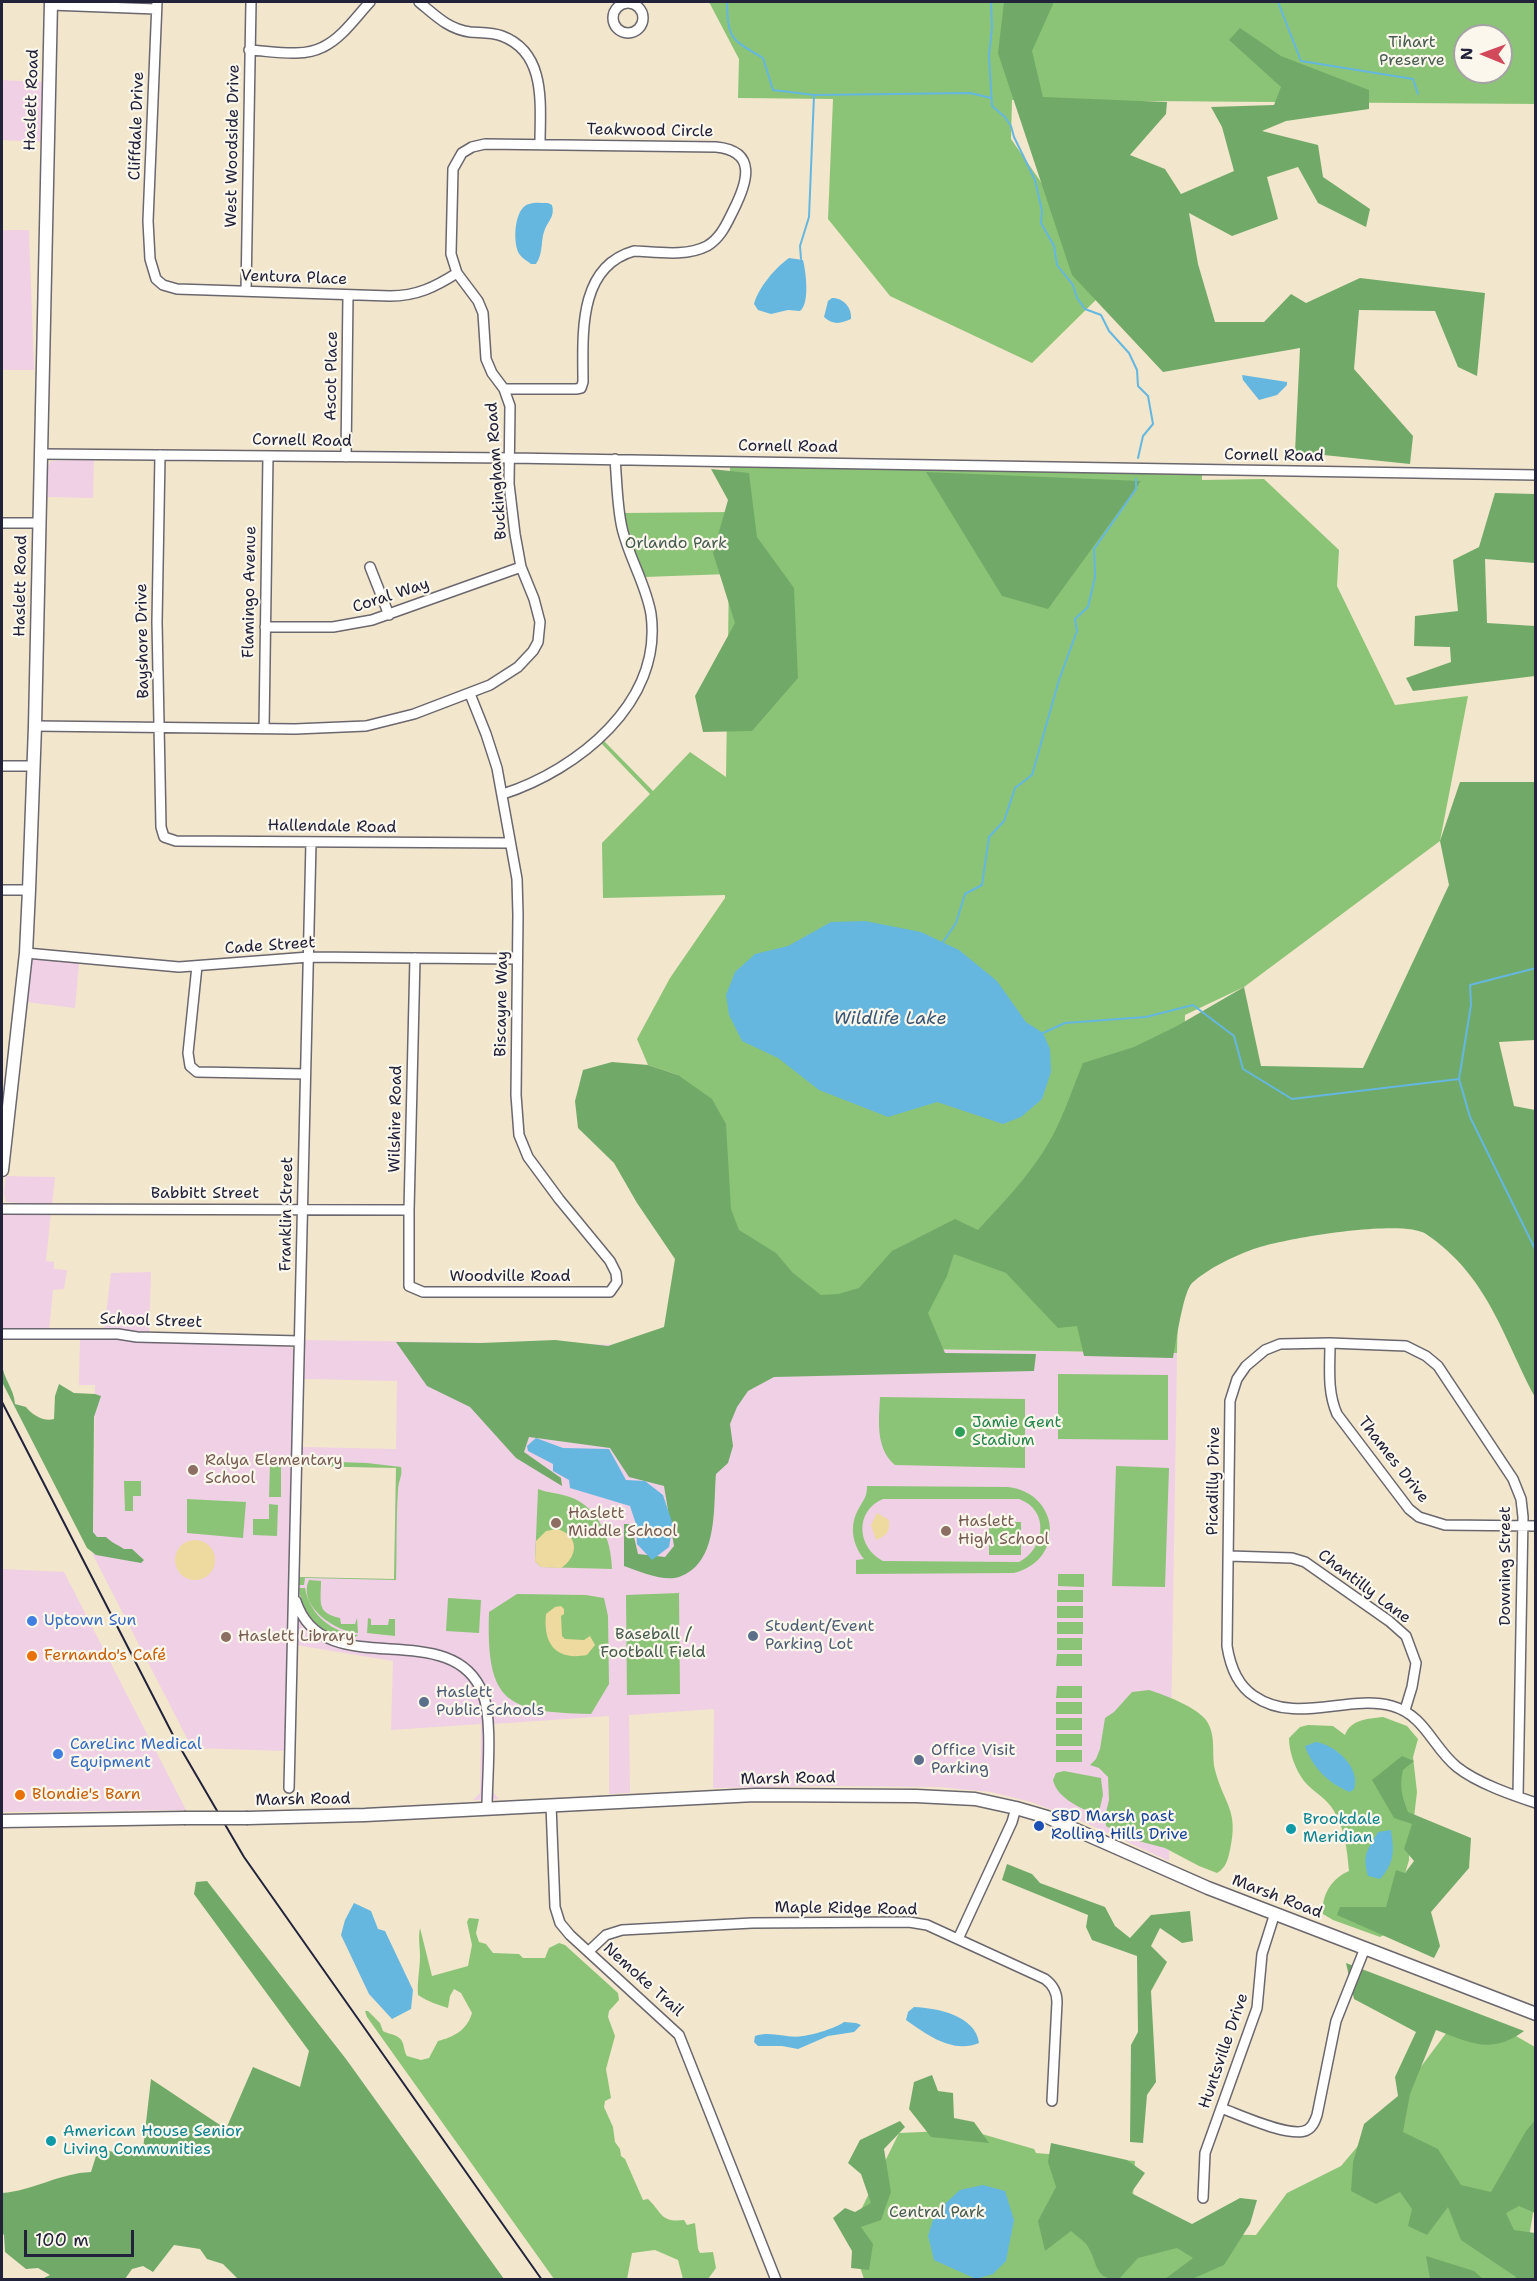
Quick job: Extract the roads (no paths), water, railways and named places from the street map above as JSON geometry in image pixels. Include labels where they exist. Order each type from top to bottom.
[{"type":"main road","name":"Haslett Road","points":[[2,1170],[26,953],[29,890],[35,726],[51,3]]},
{"type":"main road","name":"Marsh Road","points":[[2,1821],[365,1815],[755,1796],[943,1796],[975,1799],[1016,1808],[1070,1827],[1208,1888],[1536,2014]]},
{"type":"street","name":"West Woodside Drive","points":[[246,291],[250,2]]},
{"type":"street","points":[[249,50],[302,52],[321,49],[337,38],[370,2]]},
{"type":"street","points":[[419,2],[450,26],[501,36],[515,43],[526,53],[534,65],[538,79],[540,144]]},
{"type":"street","points":[[51,3],[157,5]]},
{"type":"street","name":"Cliffdale Drive","points":[[149,252],[148,221],[157,5]]},
{"type":"street","name":"Buckingham Road","points":[[35,726],[339,729],[366,726],[414,714],[470,694],[502,679],[518,667],[533,651],[540,632],[538,612],[521,567],[511,504],[510,406],[504,388],[492,373],[486,359],[484,319],[481,307],[457,273],[451,254],[451,178],[458,158],[467,150],[478,145],[540,144]]},
{"type":"street","name":"Teakwood Circle","points":[[504,388],[581,388],[585,309],[589,295],[607,266],[620,256],[634,251],[682,252],[708,245],[722,232],[746,181],[746,169],[741,158],[724,148],[540,144]]},
{"type":"street","name":"Ventura Place","points":[[149,252],[153,274],[163,285],[177,289],[390,296],[415,294],[435,287],[457,273]]},
{"type":"street","name":"Ascot Place","points":[[346,457],[348,295]]},
{"type":"street","name":"Cornell Road","points":[[40,454],[615,459],[1536,475]]},
{"type":"street","name":"Bayshore Drive","points":[[160,456],[157,622],[161,827]]},
{"type":"street","name":"Flamingo Avenue","points":[[264,728],[268,456]]},
{"type":"street","points":[[502,794],[555,772],[589,748],[625,708],[638,687],[645,668],[652,636],[651,615],[644,586],[622,528],[615,459]]},
{"type":"street","points":[[2,523],[38,523]]},
{"type":"street","points":[[370,567],[389,615]]},
{"type":"street","name":"Coral Way","points":[[265,627],[333,627],[354,624],[389,615],[521,567]]},
{"type":"street","name":"Biscayne Way","points":[[470,694],[486,734],[502,794],[518,893],[516,1095],[519,1135],[523,1148],[534,1165],[613,1266],[617,1277],[614,1288]]},
{"type":"street","points":[[2,766],[33,766]]},
{"type":"street","name":"Hallendale Road","points":[[161,827],[164,837],[176,841],[510,843]]},
{"type":"street","name":"Franklin Street","points":[[289,1788],[311,842]]},
{"type":"street","points":[[2,890],[29,890]]},
{"type":"street","name":"Cade Street","points":[[26,953],[159,967],[309,957],[517,959]]},
{"type":"street","name":"Wilshire Road","points":[[408,1282],[415,958]]},
{"type":"street","points":[[198,966],[188,1059],[190,1066],[197,1072],[305,1074]]},
{"type":"street","name":"Babbitt Street","points":[[2,1209],[409,1210]]},
{"type":"street","name":"Woodville Road","points":[[408,1282],[413,1289],[423,1292],[606,1293],[614,1288]]},
{"type":"street","name":"School Street","points":[[2,1334],[118,1334],[137,1337],[299,1341]]},
{"type":"street","name":"Picadilly Drive","points":[[1330,1343],[1289,1343],[1272,1347],[1251,1360],[1237,1379],[1230,1401],[1228,1653],[1236,1675],[1244,1688],[1264,1702],[1289,1709],[1381,1704],[1405,1710]]},
{"type":"street","name":"Downing Street","points":[[1330,1343],[1398,1344],[1413,1348],[1433,1360],[1513,1479],[1521,1499],[1523,1526],[1518,1796]]},
{"type":"street","name":"Thames Drive","points":[[1330,1343],[1329,1384],[1337,1414],[1409,1509],[1425,1520],[1445,1525],[1536,1526]]},
{"type":"street","name":"Chantilly Lane","points":[[1229,1556],[1286,1557],[1305,1562],[1389,1621],[1406,1636],[1416,1663],[1405,1710]]},
{"type":"street","name":"Franklin Street","points":[[294,1587],[299,1610],[314,1628],[332,1639],[353,1646],[437,1654],[455,1661],[472,1676],[484,1695],[488,1719],[487,1808]]},
{"type":"street","name":"Franklin Street","points":[[292,1627],[314,1628]]},
{"type":"street","points":[[1405,1710],[1418,1720],[1446,1757],[1468,1776],[1536,1803]]},
{"type":"street","name":"Nemoke Trail","points":[[551,1805],[556,1911],[565,1929],[674,2028],[681,2038],[776,2280]]},
{"type":"street","points":[[958,1939],[1012,1822],[1016,1808]]},
{"type":"street","name":"Huntsville Drive","points":[[1203,2198],[1205,2153],[1257,2008],[1262,1954],[1275,1913]]},
{"type":"street","name":"Maple Ridge Road","points":[[589,1951],[601,1938],[617,1931],[752,1923],[909,1922],[927,1925],[1045,1979],[1052,1985],[1057,1997],[1052,2101]]},
{"type":"street","points":[[1221,2108],[1288,2131],[1302,2132],[1311,2127],[1317,2115],[1336,2021],[1365,1948]]},
{"type":"water","points":[[548,203],[552,205],[552,215],[545,229],[538,260],[536,264],[531,264],[517,250],[515,235],[517,219],[524,207],[529,204]]},
{"type":"water","points":[[789,258],[803,260],[806,287],[803,307],[800,311],[788,310],[771,314],[758,310],[754,304],[760,291],[773,272]]},
{"type":"water","points":[[832,298],[846,304],[851,319],[837,323],[824,317],[828,301]]},
{"type":"water","points":[[1242,375],[1287,382],[1287,385],[1277,395],[1259,400],[1243,380]]},
{"type":"water","name":"Wildlife Lake","points":[[865,921],[921,932],[959,950],[997,981],[1026,1022],[1043,1033],[1050,1049],[1051,1072],[1042,1099],[1021,1117],[1003,1124],[937,1102],[888,1117],[819,1090],[778,1058],[742,1041],[729,1015],[726,995],[735,972],[755,954],[788,946],[831,922]]},
{"type":"water","points":[[536,1438],[563,1448],[609,1449],[626,1480],[645,1481],[663,1495],[673,1525],[669,1547],[652,1560],[637,1544],[636,1524],[630,1506],[570,1488],[569,1480],[553,1471],[553,1464],[528,1451],[527,1446]]},
{"type":"water","points":[[1316,1742],[1338,1752],[1350,1765],[1355,1781],[1354,1789],[1350,1792],[1328,1779],[1312,1761],[1305,1746]]},
{"type":"water","points":[[1391,1830],[1393,1851],[1391,1862],[1380,1879],[1368,1876],[1365,1863],[1368,1848],[1378,1832]]},
{"type":"water","points":[[354,1903],[371,1911],[378,1929],[385,1931],[413,1990],[411,2009],[392,2019],[369,1994],[341,1935],[345,1920]]},
{"type":"water","points":[[914,2007],[934,2009],[954,2015],[971,2026],[979,2043],[969,2046],[950,2045],[931,2037],[906,2020],[908,2012]]},
{"type":"water","points":[[844,2022],[861,2025],[854,2032],[828,2036],[798,2049],[758,2046],[754,2042],[755,2036],[761,2034],[797,2037],[818,2033]]},
{"type":"water","points":[[983,2185],[1005,2191],[1014,2220],[1006,2261],[993,2274],[976,2279],[934,2260],[928,2236],[935,2213],[960,2190]]},
{"type":"waterway","points":[[727,2],[730,31],[733,37],[744,47],[763,58],[773,90],[814,95]]},
{"type":"waterway","points":[[991,2],[992,27],[989,56],[992,106],[1005,117],[1011,126],[1035,180],[1042,211],[1041,223],[1054,246],[1057,265],[1073,285],[1077,298],[1085,309],[1101,315],[1109,331],[1129,353],[1137,370],[1138,386],[1148,396],[1153,424],[1143,436],[1138,458]]},
{"type":"waterway","points":[[1278,2],[1301,61],[1413,79],[1418,94]]},
{"type":"waterway","points":[[801,259],[800,246],[809,217],[814,95],[970,93],[991,98]]},
{"type":"waterway","points":[[943,942],[956,923],[965,894],[982,885],[989,837],[1004,821],[1015,788],[1032,775],[1059,680],[1077,631],[1075,619],[1088,607],[1095,577],[1094,549],[1136,489],[1136,479]]},
{"type":"waterway","points":[[1043,1033],[1065,1023],[1146,1017],[1193,1005],[1234,1036],[1243,1069],[1292,1099],[1459,1079],[1471,1005],[1470,985],[1536,968]]},
{"type":"waterway","points":[[1459,1079],[1470,1117],[1536,1251]]},
{"type":"railway","points":[[2,1402],[174,1737],[244,1857],[542,2280]]},
{"type":"place","name":"Jamie Gent Stadium","points":[[960,1432]]},
{"type":"place","name":"Ralya Elementary School","points":[[193,1470]]},
{"type":"place","name":"Haslett Middle School","points":[[556,1523]]},
{"type":"place","name":"Haslett High School","points":[[946,1531]]},
{"type":"place","name":"Uptown Sun","points":[[32,1621]]},
{"type":"place","name":"Student/Event Parking Lot","points":[[753,1636]]},
{"type":"place","name":"Haslett Library","points":[[226,1637]]},
{"type":"place","name":"Fernando's Café","points":[[32,1656]]},
{"type":"place","name":"Haslett Public Schools","points":[[424,1702]]},
{"type":"place","name":"CareLinc Medical Equipment","points":[[58,1754]]},
{"type":"place","name":"Office Visit Parking","points":[[919,1760]]},
{"type":"place","name":"Blondie's Barn","points":[[20,1795]]},
{"type":"place","name":"SBD Marsh past Rolling Hills Drive","points":[[1039,1826]]},
{"type":"place","name":"Brookdale Meridian","points":[[1291,1829]]},
{"type":"place","name":"American House Senior Living Communities","points":[[51,2141]]},
{"type":"park label","name":"Tihart Preserve","points":[[1412,52]]},
{"type":"park label","name":"Orlando Park","points":[[676,544]]},
{"type":"park label","name":"Baseball / Football Field","points":[[653,1644]]},
{"type":"park label","name":"Central Park","points":[[937,2213]]}]
